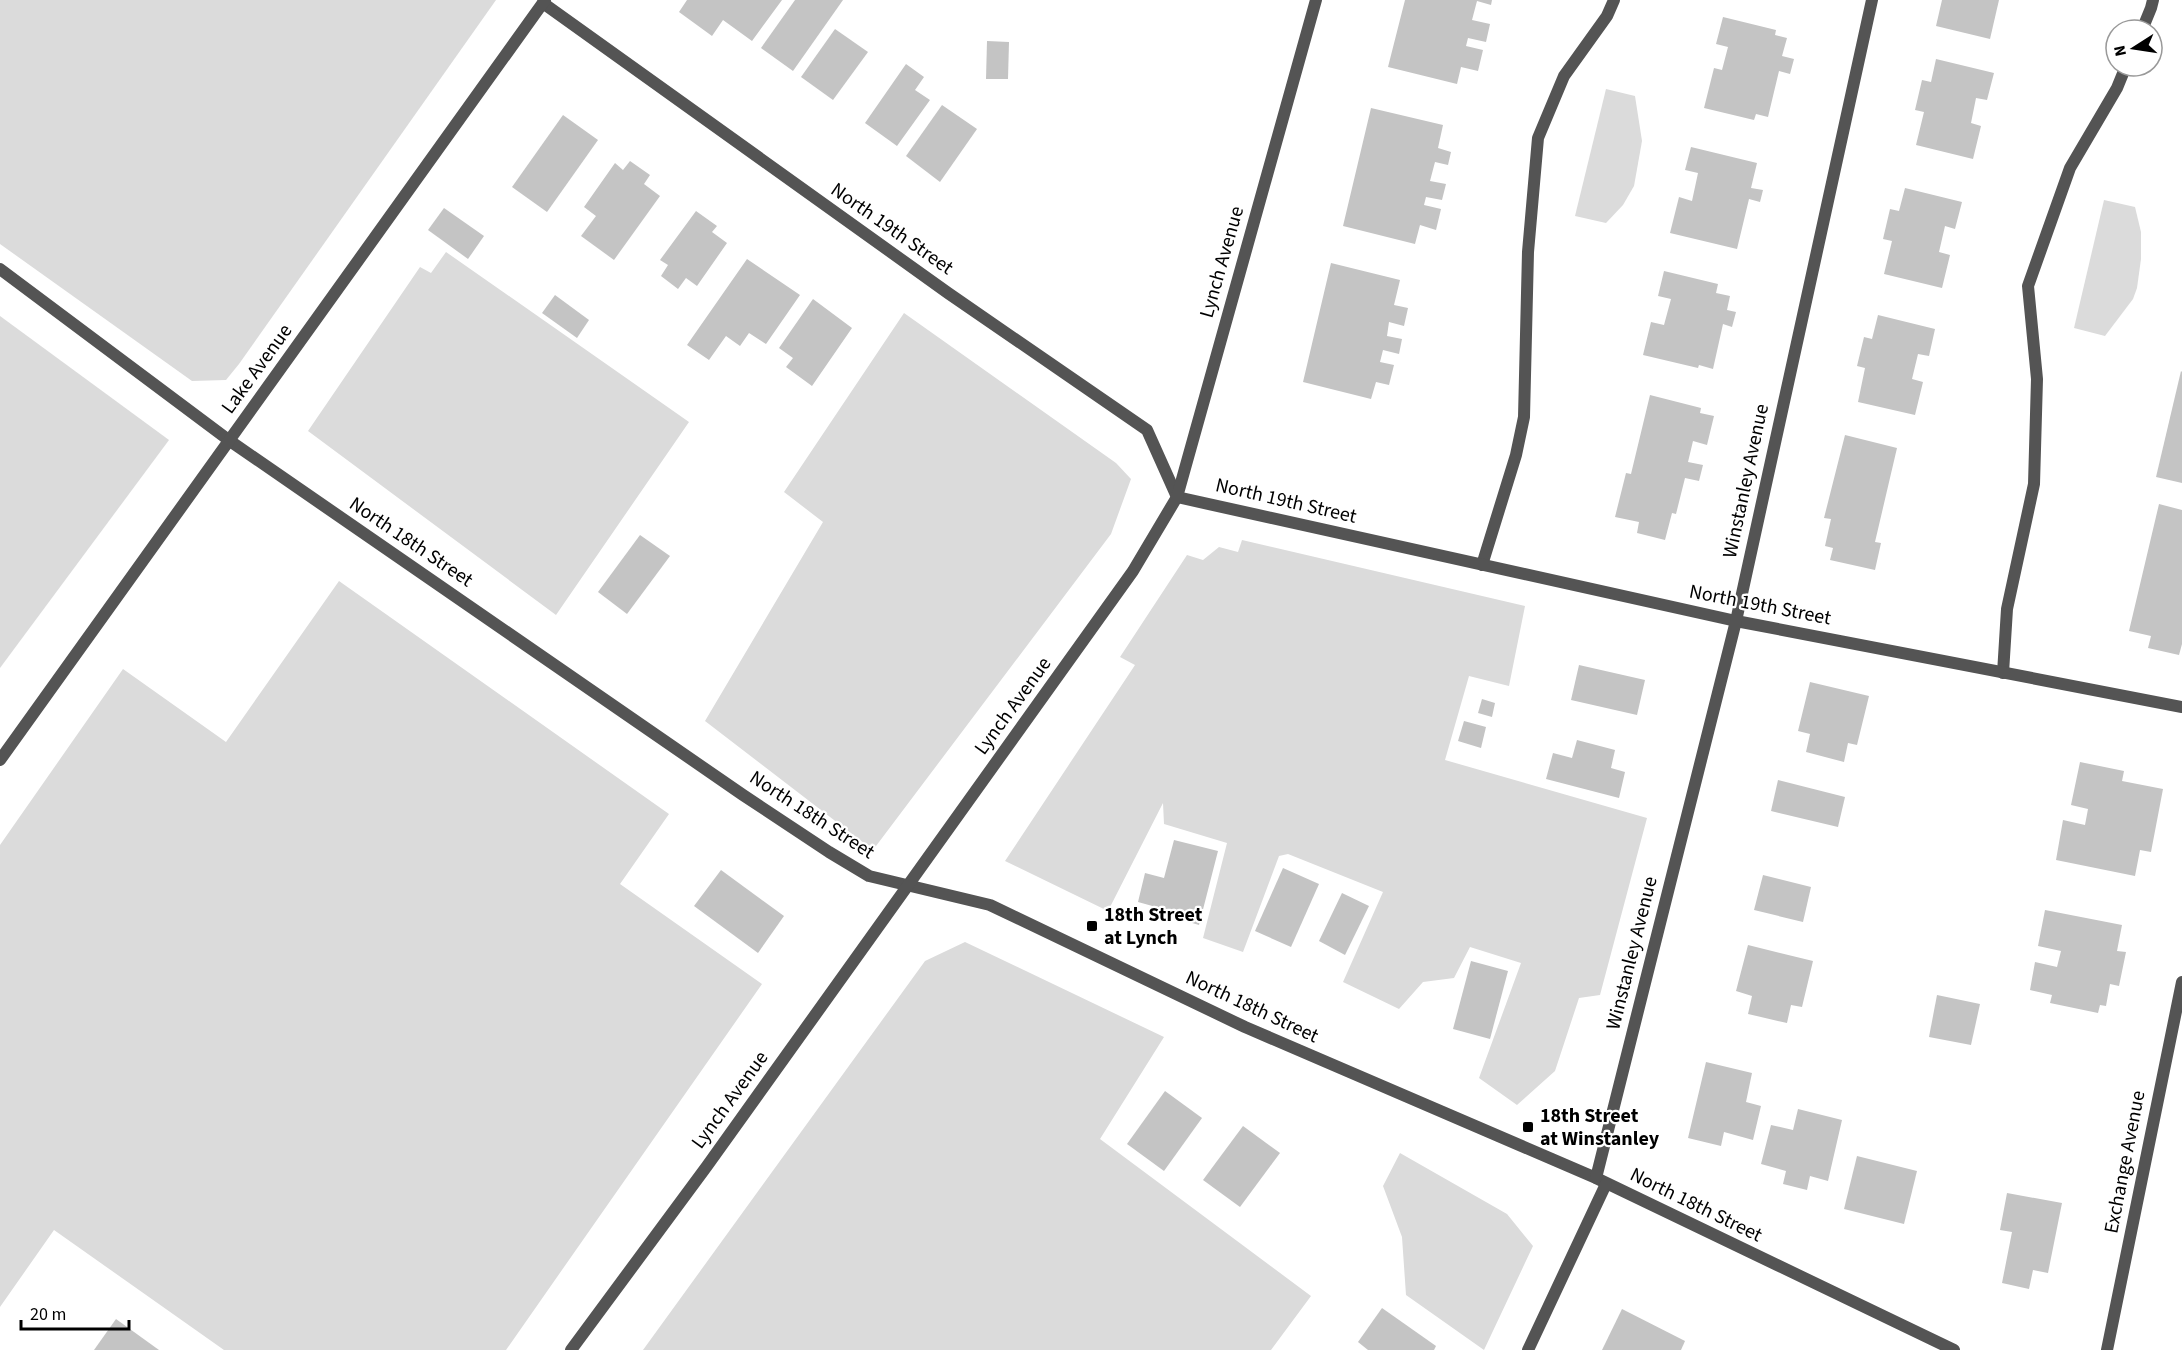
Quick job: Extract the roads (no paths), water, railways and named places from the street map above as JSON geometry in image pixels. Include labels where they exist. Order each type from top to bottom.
[{"type":"street","name":"Lynch Avenue","points":[[571,1350],[908,886],[1133,571],[1177,497],[1316,0]]},
{"type":"street","points":[[1482,565],[1516,455],[1524,417],[1528,252],[1538,138],[1564,76],[1607,16],[1614,0]]},
{"type":"street","name":"Winstanley Avenue","points":[[1528,1350],[1601,1181],[1736,621],[1872,0]]},
{"type":"street","points":[[2147,18],[2152,0]]},
{"type":"street","name":"North 19th Street","points":[[544,2],[948,294],[1147,430],[1177,497],[1736,621],[2182,707]]},
{"type":"street","name":"Lake Avenue","points":[[0,760],[544,2]]},
{"type":"street","points":[[2003,672],[2007,609],[2034,484],[2037,379],[2028,286],[2070,168],[2121,78]]},
{"type":"street","name":"North 18th Street","points":[[0,269],[230,441],[800,833],[869,876],[990,905],[1245,1027],[1601,1181],[1954,1350]]},
{"type":"street","name":"Exchange Avenue","points":[[2107,1350],[2182,982]]},
{"type":"place","name":"18th Street at Lynch","points":[[1092,926]]},
{"type":"place","name":"18th Street at Winstanley","points":[[1528,1127]]}]
